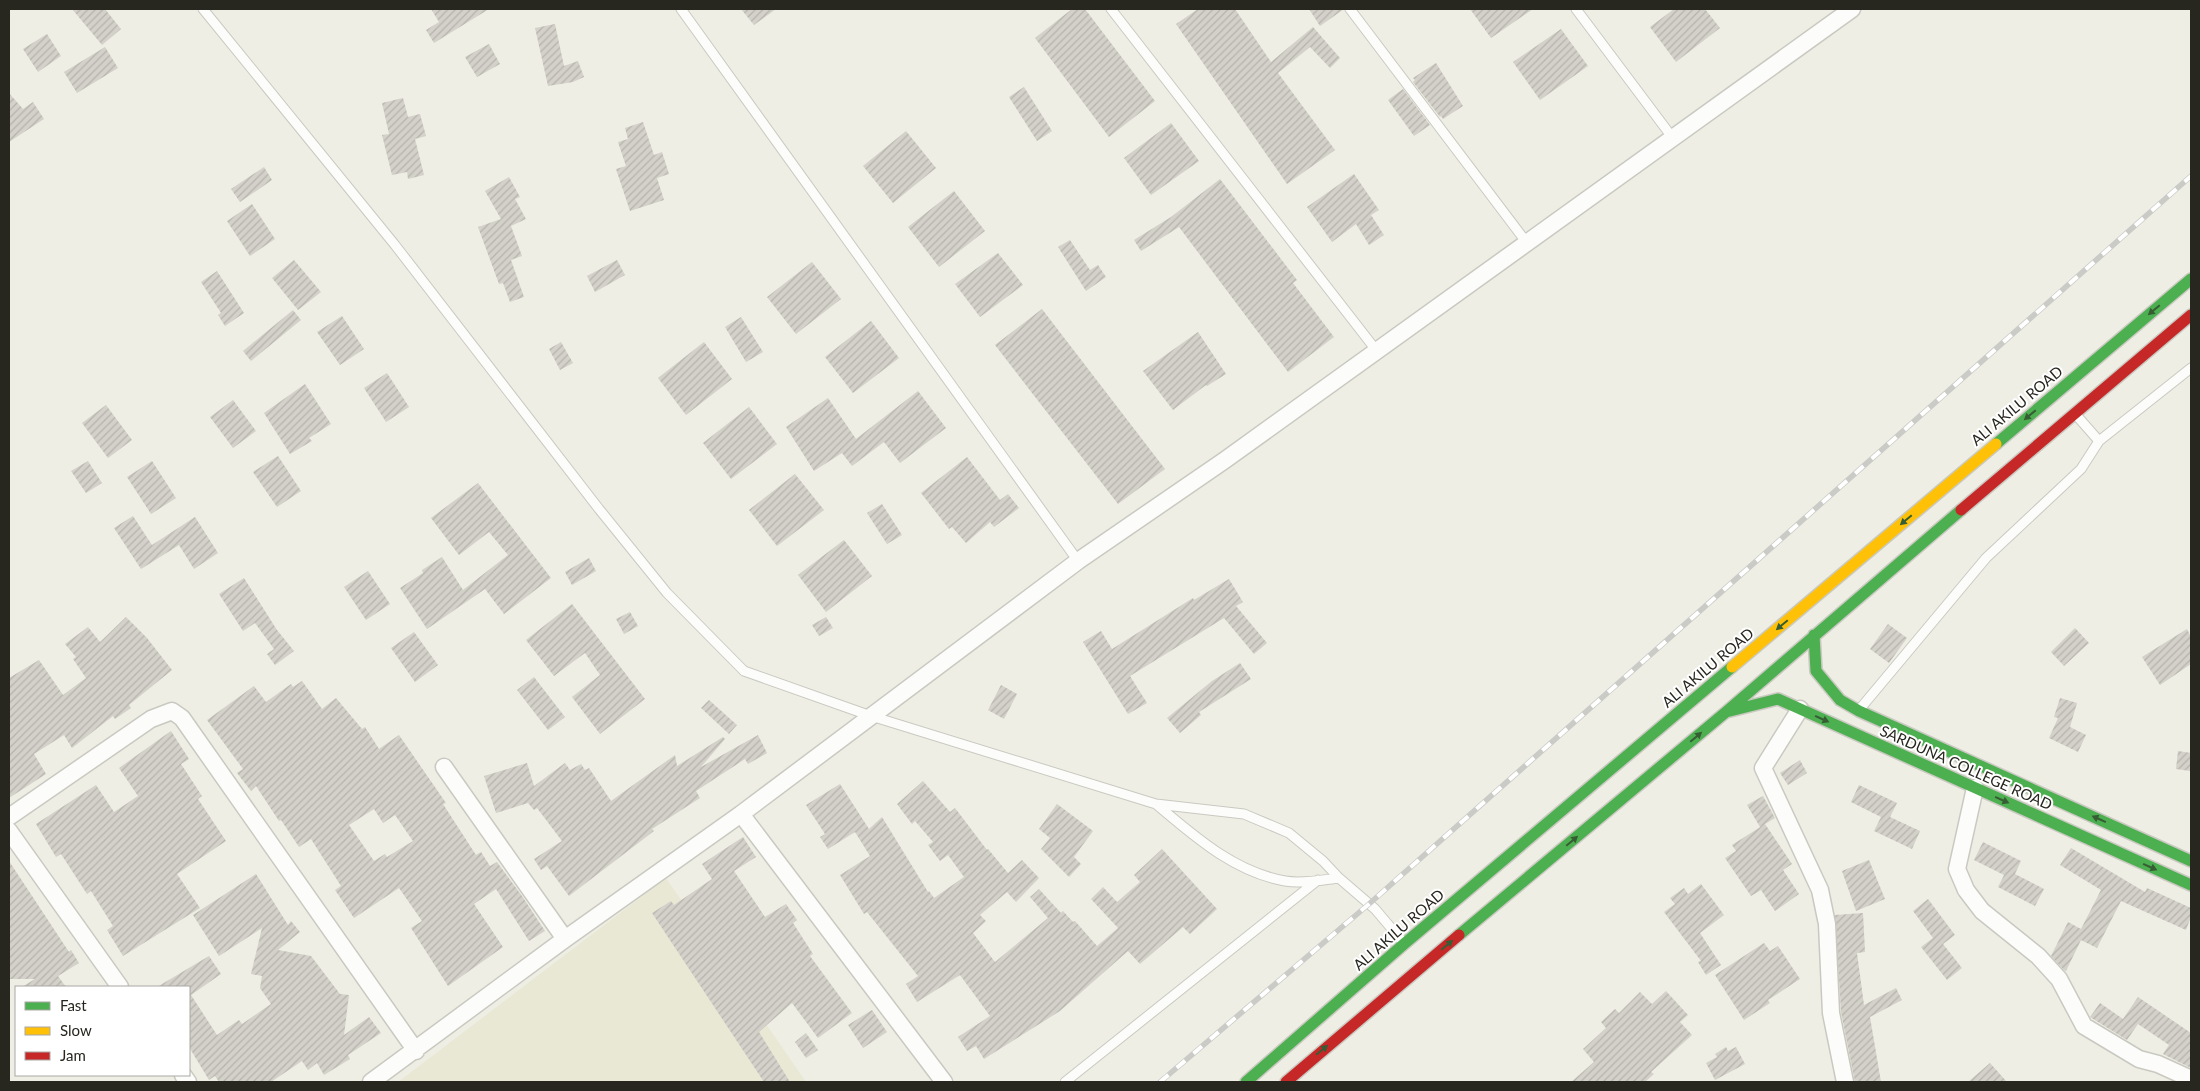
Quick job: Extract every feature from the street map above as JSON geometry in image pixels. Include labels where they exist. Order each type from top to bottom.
[{"type":"main road","name":"ALI AKILU ROAD","points":[[1286,1082],[1414,955],[2191,279]]},
{"type":"main road","name":"ALI AKILU ROAD","points":[[1246,1082],[1414,955],[1726,712],[2191,315]]},
{"type":"main road","name":"SARDUNA COLLEGE ROAD","points":[[1814,635],[1816,671],[1840,700],[1859,711],[2191,861]]},
{"type":"main road","name":"SARDUNA COLLEGE ROAD","points":[[1726,712],[1778,699],[2191,885]]},
{"type":"street","points":[[371,1082],[416,1051],[565,939],[741,814],[1078,561],[1225,460],[1852,9]]},
{"type":"street","points":[[1800,709],[1763,768],[1820,890],[1827,924],[1831,1013],[1845,1082]]},
{"type":"street","points":[[9,817],[151,719],[172,711],[182,718],[416,1051]]},
{"type":"street","points":[[444,767],[565,939]]},
{"type":"street","points":[[1976,788],[1957,869],[1966,890],[1982,911],[2038,956],[2059,979],[2084,1026],[2139,1059],[2158,1064],[2191,1079]]},
{"type":"street","points":[[741,814],[944,1082]]},
{"type":"street","points":[[9,831],[119,986]]},
{"type":"lane","points":[[203,9],[395,244],[575,479],[667,593],[744,670],[871,716],[1156,804],[1244,814],[1289,833],[1323,861],[1339,878],[1375,909],[1414,955]]},
{"type":"lane","points":[[681,9],[1078,561]]},
{"type":"lane","points":[[1111,9],[1376,350]]},
{"type":"lane","points":[[1350,9],[1527,243]]},
{"type":"lane","points":[[1576,9],[1672,138]]},
{"type":"lane","points":[[1859,711],[1986,558],[2081,469],[2099,441],[2191,368]]},
{"type":"lane","points":[[2075,414],[2099,441]]},
{"type":"lane","points":[[1156,804],[1210,849],[1254,873],[1286,881],[1339,878]]},
{"type":"lane","points":[[1065,1082],[1318,880]]},
{"type":"shaded area","points":[[666,878],[806,1082],[398,1082]]},
{"type":"building","points":[[72,9],[105,9],[121,29],[102,45]]},
{"type":"building","points":[[431,9],[489,9],[434,43],[426,30],[439,22]]},
{"type":"building","points":[[741,9],[776,9],[754,25]]},
{"type":"building","points":[[1072,9],[1085,9],[1155,101],[1109,137],[1035,38]]},
{"type":"building","points":[[1198,9],[1235,9],[1271,62],[1313,27],[1340,58],[1330,68],[1310,47],[1278,73],[1335,150],[1287,184],[1176,24]]},
{"type":"building","points":[[1309,9],[1344,9],[1320,26]]},
{"type":"building","points":[[1470,9],[1533,9],[1491,38]]},
{"type":"building","points":[[1674,9],[1705,9],[1720,28],[1676,62],[1650,27]]},
{"type":"building","points":[[555,24],[564,66],[578,61],[584,77],[573,82],[548,86],[535,28]]},
{"type":"building","points":[[1561,29],[1588,66],[1540,100],[1513,62]]},
{"type":"building","points":[[47,34],[61,56],[38,72],[23,49]]},
{"type":"building","points":[[489,44],[500,64],[477,77],[465,57]]},
{"type":"building","points":[[105,47],[118,68],[77,93],[64,72]]},
{"type":"building","points":[[1436,63],[1463,106],[1443,119],[1413,82],[1415,80],[1413,78]]},
{"type":"building","points":[[1024,87],[1052,131],[1037,141],[1009,97]]},
{"type":"building","points":[[1403,89],[1430,125],[1414,136],[1388,100]]},
{"type":"building","points":[[9,93],[23,109],[33,102],[44,119],[9,142]]},
{"type":"building","points":[[403,98],[408,117],[420,114],[426,136],[415,139],[424,175],[408,179],[407,172],[392,175],[382,135],[389,134],[382,103]]},
{"type":"building","points":[[643,122],[654,155],[662,152],[669,174],[657,178],[664,200],[630,211],[616,169],[626,166],[618,142],[628,139],[625,128]]},
{"type":"building","points":[[1171,123],[1199,161],[1151,195],[1124,158]]},
{"type":"building","points":[[906,131],[936,168],[893,203],[863,166]]},
{"type":"building","points":[[264,167],[272,180],[240,202],[231,189]]},
{"type":"building","points":[[1354,174],[1379,210],[1371,215],[1384,235],[1369,245],[1356,224],[1332,242],[1307,207]]},
{"type":"building","points":[[509,177],[520,197],[515,199],[526,219],[511,226],[522,256],[511,260],[524,297],[510,302],[503,283],[499,284],[478,227],[501,219],[485,191]]},
{"type":"building","points":[[1220,179],[1297,280],[1293,283],[1334,337],[1288,372],[1179,227],[1141,251],[1134,240],[1171,217]]},
{"type":"building","points":[[954,191],[985,231],[939,267],[908,227]]},
{"type":"building","points":[[252,204],[275,239],[250,256],[227,221]]},
{"type":"building","points":[[1070,240],[1090,270],[1098,265],[1106,277],[1086,291],[1058,247]]},
{"type":"building","points":[[998,253],[1023,285],[980,317],[955,284]]},
{"type":"building","points":[[294,260],[321,292],[298,310],[272,278]]},
{"type":"building","points":[[617,260],[625,275],[595,292],[587,276]]},
{"type":"building","points":[[812,262],[841,299],[796,334],[767,297]]},
{"type":"building","points":[[217,271],[244,313],[225,326],[218,315],[221,313],[201,282]]},
{"type":"building","points":[[1042,309],[1165,469],[1118,504],[995,345]]},
{"type":"building","points":[[293,310],[301,320],[251,361],[243,351]]},
{"type":"building","points":[[342,316],[364,349],[340,365],[317,332]]},
{"type":"building","points":[[741,317],[763,352],[746,362],[725,327]]},
{"type":"building","points":[[871,321],[899,358],[853,393],[825,357]]},
{"type":"building","points":[[1198,332],[1226,374],[1206,385],[1173,410],[1143,371]]},
{"type":"building","points":[[561,342],[573,363],[560,370],[549,349]]},
{"type":"building","points":[[704,342],[732,379],[686,415],[658,378]]},
{"type":"building","points":[[387,373],[409,407],[386,422],[364,388]]},
{"type":"building","points":[[305,384],[331,424],[309,438],[312,441],[290,454],[264,413]]},
{"type":"building","points":[[918,391],[946,428],[900,463],[884,442],[852,466],[842,453],[814,471],[786,427],[828,398],[856,439]]},
{"type":"building","points":[[233,400],[256,431],[233,448],[210,417]]},
{"type":"building","points":[[106,405],[132,440],[108,458],[82,423]]},
{"type":"building","points":[[749,407],[777,444],[731,479],[703,443]]},
{"type":"building","points":[[278,456],[301,491],[277,507],[253,472]]},
{"type":"building","points":[[967,457],[1000,500],[1008,494],[1019,508],[994,527],[990,522],[966,543],[952,527],[949,529],[921,493]]},
{"type":"building","points":[[88,461],[102,483],[86,493],[71,471]]},
{"type":"building","points":[[152,461],[176,498],[151,514],[127,477]]},
{"type":"building","points":[[795,474],[824,510],[777,546],[749,510]]},
{"type":"building","points":[[478,483],[551,578],[504,614],[485,589],[427,629],[400,588],[423,573],[422,570],[442,557],[463,590],[508,555],[489,532],[459,555],[431,518]]},
{"type":"building","points":[[882,504],[902,535],[887,544],[867,513]]},
{"type":"building","points":[[133,516],[152,545],[195,517],[218,553],[194,569],[179,545],[141,569],[114,528]]},
{"type":"building","points":[[844,540],[872,576],[826,612],[798,575]]},
{"type":"building","points":[[589,558],[596,571],[572,585],[565,572]]},
{"type":"building","points":[[368,571],[390,604],[366,620],[344,587]]},
{"type":"building","points":[[244,578],[277,630],[294,651],[275,665],[267,654],[274,649],[255,623],[243,631],[219,594]]},
{"type":"building","points":[[1229,579],[1243,602],[1236,606],[1267,643],[1254,654],[1224,618],[1130,676],[1147,703],[1128,714],[1083,642],[1101,631],[1112,649],[1193,598],[1194,600]]},
{"type":"building","points":[[572,604],[645,699],[600,734],[572,697],[600,675],[585,653],[554,676],[526,640]]},
{"type":"building","points":[[630,612],[638,626],[624,634],[616,619]]},
{"type":"building","points":[[126,617],[147,638],[172,670],[129,705],[131,708],[115,719],[113,716],[72,748],[64,735],[34,754],[46,774],[9,798],[9,678],[39,660],[63,695],[86,678],[73,659],[76,657],[65,644],[88,627],[100,642]]},
{"type":"building","points":[[826,617],[833,628],[819,636],[812,625]]},
{"type":"building","points":[[1888,624],[1907,638],[1889,663],[1870,649]]},
{"type":"building","points":[[2075,628],[2089,643],[2064,666],[2051,652]]},
{"type":"building","points":[[2187,629],[2191,637],[2191,664],[2160,685],[2142,657]]},
{"type":"building","points":[[414,632],[438,665],[415,682],[391,648]]},
{"type":"building","points":[[1240,663],[1251,679],[1199,712],[1201,715],[1180,733],[1167,718],[1212,681]]},
{"type":"building","points":[[534,677],[565,717],[548,730],[517,690]]},
{"type":"building","points":[[302,681],[322,709],[336,698],[362,729],[365,727],[379,749],[399,735],[446,803],[443,804],[476,855],[481,852],[490,866],[497,862],[545,931],[529,941],[496,889],[474,904],[503,947],[448,986],[411,928],[422,921],[399,888],[354,918],[335,890],[341,886],[311,839],[299,847],[256,786],[251,791],[237,773],[243,769],[207,720],[254,686],[266,702],[291,684],[293,687]],"holes":[[[374,809],[383,823],[395,815],[413,841],[387,857],[385,854],[374,861],[349,825]]]},
{"type":"building","points":[[1001,685],[1017,694],[1004,719],[988,710]]},
{"type":"building","points":[[2060,698],[2077,703],[2070,727],[2086,735],[2078,752],[2049,738],[2058,718],[2054,717]]},
{"type":"building","points":[[709,700],[737,725],[729,734],[701,708]]},
{"type":"building","points":[[171,731],[189,759],[181,764],[202,796],[198,799],[226,841],[177,874],[200,908],[123,956],[107,930],[113,926],[91,891],[87,894],[61,854],[56,857],[36,824],[96,785],[114,812],[138,796],[119,768]]},
{"type":"building","points":[[758,735],[767,753],[748,764],[745,759],[696,791],[700,798],[652,829],[654,831],[569,896],[547,866],[541,870],[534,859],[562,841],[537,808],[534,810],[528,803],[496,813],[484,776],[527,763],[534,786],[565,763],[570,770],[581,764],[585,770],[589,768],[611,801],[675,755],[677,766],[723,737],[725,739],[701,767]]},
{"type":"building","points":[[2178,751],[2191,753],[2190,771],[2176,769]]},
{"type":"building","points":[[1800,760],[1807,773],[1788,785],[1780,773]]},
{"type":"building","points":[[923,781],[950,812],[955,808],[987,850],[1008,873],[1022,860],[1039,878],[1016,902],[1007,892],[980,915],[986,921],[973,933],[995,962],[1048,918],[1030,897],[1039,889],[1061,913],[1063,911],[1073,922],[1075,921],[1097,946],[1118,928],[1091,899],[1103,887],[1117,902],[1140,882],[1134,875],[1162,849],[1217,909],[1190,934],[1183,927],[1140,964],[1128,951],[1060,1011],[984,1059],[976,1046],[967,1051],[958,1037],[990,1016],[960,975],[917,1002],[906,984],[918,976],[867,912],[864,914],[840,875],[870,856],[855,832],[828,849],[820,837],[825,834],[806,805],[840,784],[869,829],[882,817],[928,892],[934,898],[964,877],[948,855],[940,861],[928,845],[933,842],[915,821],[912,824],[897,804]]},
{"type":"building","points":[[1859,785],[1897,803],[1890,817],[1920,831],[1912,849],[1874,831],[1881,817],[1851,802]]},
{"type":"building","points":[[1763,796],[1775,818],[1760,827],[1747,805]]},
{"type":"building","points":[[1057,804],[1093,831],[1074,857],[1081,864],[1069,877],[1041,849],[1050,838],[1039,829]]},
{"type":"building","points":[[1765,824],[1792,864],[1783,870],[1799,894],[1775,911],[1761,890],[1751,896],[1725,858],[1736,851],[1732,845]]},
{"type":"building","points":[[743,837],[756,857],[734,871],[765,917],[786,904],[797,920],[793,923],[813,954],[810,956],[852,1013],[818,1038],[792,1003],[759,1032],[790,1082],[764,1082],[652,913],[671,901],[674,905],[712,879],[702,864]]},
{"type":"building","points":[[1983,842],[2021,861],[2015,874],[2044,889],[2035,906],[1998,887],[2004,875],[1974,860]]},
{"type":"building","points":[[2071,848],[2145,892],[2147,888],[2191,908],[2191,917],[2186,930],[2121,901],[2097,948],[2081,940],[2066,971],[2064,970],[2051,956],[2068,922],[2081,929],[2101,890],[2060,865]]},
{"type":"building","points":[[1869,860],[1885,899],[1856,911],[1842,871]]},
{"type":"building","points":[[9,861],[69,952],[71,950],[79,963],[58,976],[65,986],[24,986],[35,979],[9,979]]},
{"type":"building","points":[[256,874],[288,925],[291,921],[300,932],[278,950],[311,956],[340,994],[349,995],[344,1035],[369,1017],[381,1033],[348,1055],[350,1059],[324,1075],[317,1063],[308,1070],[302,1061],[271,1082],[219,1082],[215,1076],[209,1080],[190,1049],[190,986],[159,986],[209,956],[221,974],[191,995],[217,1035],[239,1020],[242,1024],[271,1004],[260,988],[262,976],[251,974],[262,928],[219,956],[193,915]]},
{"type":"building","points":[[1701,884],[1724,915],[1700,933],[1721,965],[1706,975],[1698,962],[1701,961],[1664,912],[1675,904],[1670,898],[1684,888],[1688,894]]},
{"type":"building","points":[[1928,899],[1955,935],[1943,944],[1962,968],[1947,980],[1921,947],[1933,938],[1913,911]]},
{"type":"building","points":[[1863,913],[1865,952],[1857,953],[1864,1005],[1896,988],[1902,1000],[1870,1017],[1881,1082],[1855,1082],[1841,1012],[1835,915]]},
{"type":"building","points":[[1764,943],[1770,951],[1778,946],[1800,979],[1768,1000],[1770,1003],[1744,1020],[1715,975]]},
{"type":"building","points":[[1666,991],[1688,1015],[1680,1022],[1692,1035],[1651,1072],[1654,1074],[1645,1082],[1571,1082],[1594,1062],[1583,1049],[1606,1028],[1601,1022],[1615,1009],[1619,1013],[1640,992],[1652,1004]]},
{"type":"building","points":[[2138,997],[2191,1033],[2191,1068],[2163,1054],[2169,1045],[2138,1024],[2127,1040],[2090,1017],[2100,1003],[2123,1019]]},
{"type":"building","points":[[872,1010],[887,1032],[863,1048],[848,1025]]},
{"type":"building","points":[[806,1033],[818,1050],[806,1058],[795,1042]]},
{"type":"building","points":[[1726,1047],[1728,1051],[1736,1047],[1745,1064],[1715,1080],[1706,1063],[1717,1057],[1715,1054]]},
{"type":"building","points":[[1990,1063],[2007,1082],[1968,1082]]},
{"type":"railway","points":[[1160,1082],[1369,904],[2191,176]]},
{"type":"traffic: fast","points":[[1996,444],[2191,279]]},
{"type":"traffic: fast","points":[[1459,935],[1726,712],[1961,510]]},
{"type":"traffic: fast","points":[[1814,635],[1816,671],[1840,700],[1859,711],[2191,861]]},
{"type":"traffic: fast","points":[[1246,1082],[1404,944],[1732,667]]},
{"type":"traffic: fast","points":[[1726,712],[1778,699],[2191,885]]},
{"type":"traffic: slow","points":[[1732,667],[1996,444]]},
{"type":"traffic: jam","points":[[1961,510],[2191,315]]},
{"type":"traffic: jam","points":[[1286,1082],[1459,935]]}]
